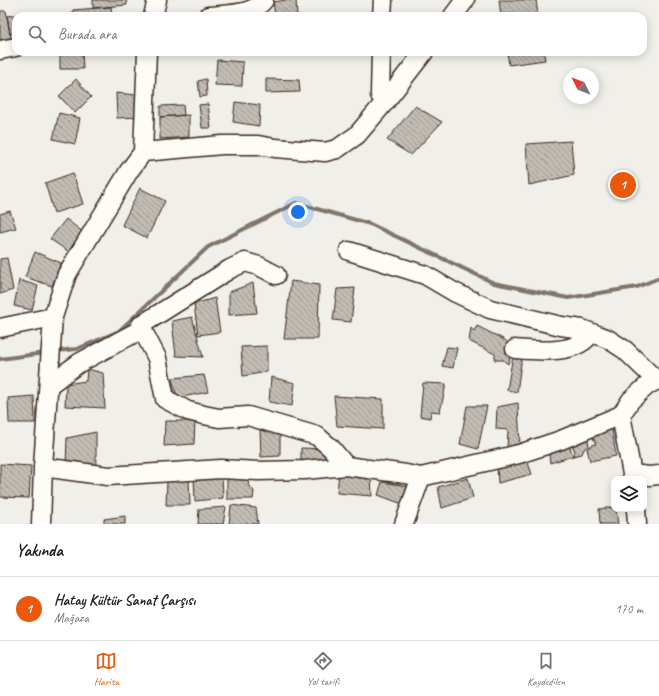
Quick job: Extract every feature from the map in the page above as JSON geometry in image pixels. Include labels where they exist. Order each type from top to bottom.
[{"type":"street","points":[[154,12],[157,0]]},
{"type":"street","points":[[240,12],[256,8],[264,0]]},
{"type":"street","points":[[382,12],[383,0]]},
{"type":"street","points":[[456,12],[465,0]]},
{"type":"street","points":[[0,50],[12,48]]},
{"type":"street","points":[[42,524],[43,467],[53,316],[67,274],[142,152],[147,56]]},
{"type":"street","points":[[381,56],[380,95],[385,102]]},
{"type":"street","points":[[142,152],[222,145],[258,144],[275,148],[325,152],[337,149],[357,134],[385,102],[421,56]]},
{"type":"street","points":[[43,467],[108,476],[221,469],[258,471],[305,470],[346,466],[406,474],[421,478],[518,454],[561,440],[621,415],[631,400],[648,385],[658,380],[625,350],[608,339],[582,329],[560,326],[490,310],[454,292],[425,275],[349,251]]},
{"type":"street","points":[[276,275],[259,266],[245,262],[230,269],[141,325],[157,358],[166,399],[188,411],[204,415],[219,418],[248,416],[317,436],[331,448],[346,466]]},
{"type":"street","points":[[0,328],[53,316]]},
{"type":"street","points":[[49,386],[79,364],[142,329]]},
{"type":"street","points":[[516,349],[542,351],[558,350],[585,341],[591,332]]},
{"type":"street","points":[[621,415],[632,476]]},
{"type":"street","points":[[647,476],[659,474]]},
{"type":"street","points":[[404,524],[421,478]]},
{"type":"street","points":[[636,512],[637,524]]},
{"type":"building","points":[[93,0],[126,0],[127,5],[93,8]]},
{"type":"building","points":[[296,0],[297,12],[274,12],[273,2]]},
{"type":"building","points":[[499,0],[536,0],[538,12],[500,12]]},
{"type":"building","points":[[111,7],[112,12],[73,12],[73,10]]},
{"type":"building","points":[[0,11],[6,11],[11,38],[0,40]]},
{"type":"building","points":[[12,15],[12,34],[10,34],[7,16]]},
{"type":"building","points":[[60,56],[82,56],[83,69],[60,69]]},
{"type":"building","points":[[508,56],[544,56],[545,60],[509,65]]},
{"type":"building","points":[[217,60],[243,62],[242,86],[215,85]]},
{"type":"building","points":[[76,79],[91,97],[75,113],[59,96]]},
{"type":"building","points":[[206,79],[207,96],[200,97],[198,81]]},
{"type":"building","points":[[266,79],[299,80],[300,92],[266,93]]},
{"type":"building","points":[[116,93],[138,95],[140,117],[117,118]]},
{"type":"building","points":[[235,102],[260,105],[259,126],[233,122]]},
{"type":"building","points":[[208,104],[211,128],[202,128],[199,105]]},
{"type":"building","points":[[183,105],[184,115],[160,117],[160,106]]},
{"type":"building","points":[[415,106],[442,122],[411,155],[387,140]]},
{"type":"building","points":[[59,113],[80,118],[75,144],[53,139]]},
{"type":"building","points":[[189,115],[189,137],[160,139],[160,117]]},
{"type":"building","points":[[571,141],[574,175],[529,185],[526,144]]},
{"type":"building","points":[[73,173],[83,204],[54,213],[45,183]]},
{"type":"building","points":[[140,188],[165,201],[147,238],[122,225]]},
{"type":"building","points":[[10,211],[16,228],[0,232],[0,214]]},
{"type":"building","points":[[66,219],[84,233],[69,252],[50,239]]},
{"type":"building","points":[[35,252],[61,263],[52,286],[25,277]]},
{"type":"building","points":[[7,258],[13,290],[0,294],[0,259]]},
{"type":"building","points":[[19,280],[38,286],[32,310],[14,306]]},
{"type":"building","points":[[291,281],[319,285],[318,339],[284,339]]},
{"type":"building","points":[[253,283],[257,313],[229,315],[229,292]]},
{"type":"building","points":[[355,288],[351,322],[333,320],[337,289]]},
{"type":"building","points":[[215,298],[220,332],[198,335],[194,304]]},
{"type":"building","points":[[192,317],[203,357],[176,356],[172,321]]},
{"type":"building","points":[[477,326],[505,340],[513,348],[508,364],[503,360],[495,360],[495,354],[469,341],[471,328],[474,331]]},
{"type":"building","points":[[267,346],[267,372],[243,376],[241,347]]},
{"type":"building","points":[[447,347],[457,348],[453,368],[442,366]]},
{"type":"building","points":[[513,355],[522,356],[517,392],[507,390]]},
{"type":"building","points":[[87,369],[103,373],[105,408],[65,406],[66,384],[86,381]]},
{"type":"building","points":[[204,375],[208,392],[177,398],[172,378]]},
{"type":"building","points":[[271,377],[295,383],[292,406],[269,402]]},
{"type":"building","points":[[423,383],[446,384],[440,412],[431,411],[430,418],[420,416]]},
{"type":"building","points":[[34,396],[35,423],[9,423],[8,398]]},
{"type":"building","points":[[334,396],[383,399],[383,429],[337,426]]},
{"type":"building","points":[[518,403],[520,446],[507,449],[508,430],[496,429],[497,407]]},
{"type":"building","points":[[467,406],[487,406],[478,449],[460,444]]},
{"type":"building","points":[[165,421],[195,421],[194,444],[164,446]]},
{"type":"building","points":[[260,429],[280,430],[280,456],[261,457]]},
{"type":"building","points":[[612,429],[616,456],[590,461],[587,449],[596,444],[591,434]]},
{"type":"building","points":[[96,432],[96,467],[66,464],[67,438]]},
{"type":"building","points":[[588,439],[589,446],[584,449],[582,454],[573,456],[575,452],[572,444]]},
{"type":"building","points":[[569,445],[573,456],[550,463],[549,455]]},
{"type":"building","points":[[301,448],[326,449],[328,464],[301,463]]},
{"type":"building","points":[[527,460],[532,474],[498,483],[497,467]]},
{"type":"building","points":[[0,464],[31,466],[29,498],[0,497]]},
{"type":"building","points":[[222,472],[223,498],[195,501],[194,475]]},
{"type":"building","points":[[339,472],[371,473],[372,496],[337,493]]},
{"type":"building","points":[[251,475],[248,485],[254,491],[253,499],[227,499],[227,476]]},
{"type":"building","points":[[468,478],[473,498],[442,508],[438,487]]},
{"type":"building","points":[[189,479],[190,505],[166,505],[167,481]]},
{"type":"building","points":[[382,482],[407,486],[405,505],[378,495]]},
{"type":"building","points":[[231,505],[256,508],[258,524],[229,524]]},
{"type":"building","points":[[226,507],[223,524],[198,524],[199,509]]},
{"type":"building","points":[[611,507],[611,512],[616,512],[618,524],[600,524],[599,509]]},
{"type":"building","points":[[125,516],[125,524],[104,524],[104,519]]},
{"type":"waterway","points":[[56,351],[77,349],[119,331],[208,247],[296,203],[370,224],[494,283],[568,298],[637,287],[659,278]]},
{"type":"waterway","points":[[0,359],[45,353]]},
{"type":"place","name":"Hatay Kültür Sanat Çarşısı","points":[[623,185]]}]
